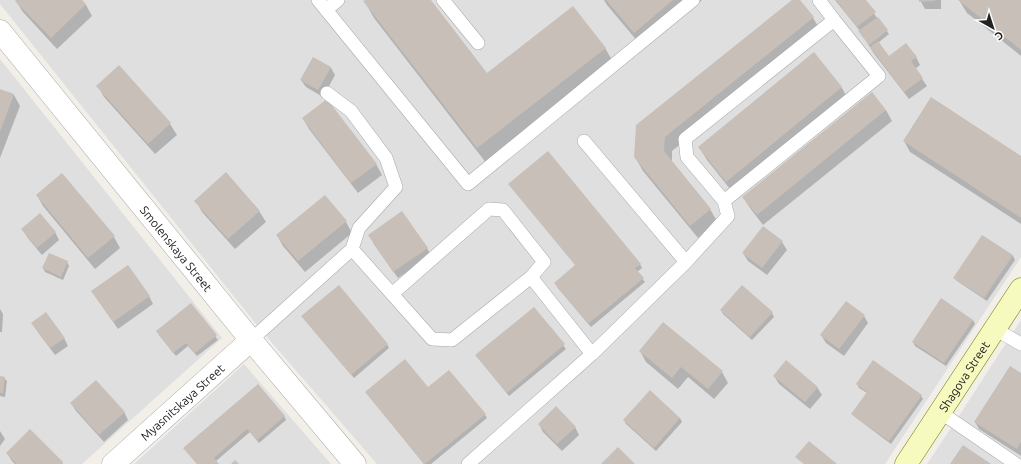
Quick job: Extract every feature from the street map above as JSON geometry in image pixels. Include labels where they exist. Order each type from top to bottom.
[{"type":"main road","name":"Shagova Street","points":[[906,464],[1021,289]]},
{"type":"street","name":"Smolenskaya Street","points":[[0,31],[251,340],[355,464]]},
{"type":"street","name":"Myasnitskaya Street","points":[[113,464],[251,340]]},
{"type":"lane","points":[[338,0],[322,5],[468,184],[693,0]]},
{"type":"lane","points":[[443,0],[478,43]]},
{"type":"lane","points":[[724,201],[879,76],[819,0]]},
{"type":"lane","points":[[468,464],[592,354],[686,262],[728,216],[724,201],[687,157],[685,139],[834,20]]},
{"type":"lane","points":[[251,340],[352,249],[359,228],[396,187],[386,158],[351,111],[327,93]]},
{"type":"lane","points":[[584,141],[686,262]]},
{"type":"lane","points":[[352,249],[392,294],[432,339],[452,340],[531,277],[544,262],[503,210],[489,209],[392,294]]},
{"type":"lane","points":[[531,277],[592,354]]},
{"type":"lane","points":[[995,329],[1021,344]]},
{"type":"lane","points":[[940,412],[1016,464]]},
{"type":"shaded area","points":[[0,0],[1021,0],[1021,257],[885,464],[377,464],[260,329],[0,4]]},
{"type":"shaded area","points":[[0,59],[222,338],[82,464],[0,464]]},
{"type":"shaded area","points":[[1021,320],[1021,464],[927,464],[955,422]]},
{"type":"shaded area","points":[[244,364],[331,464],[134,464]]},
{"type":"building","points":[[82,0],[86,4],[51,38],[15,1]]},
{"type":"building","points":[[431,0],[487,73],[573,6],[606,48],[477,148],[363,1]]},
{"type":"building","points":[[606,0],[673,0],[634,33]]},
{"type":"building","points":[[792,0],[800,0],[814,17],[665,137],[664,151],[711,209],[690,226],[634,157],[636,125]]},
{"type":"building","points":[[836,0],[866,0],[876,12],[857,27]]},
{"type":"building","points":[[919,0],[935,0],[935,1],[919,2]]},
{"type":"building","points":[[958,0],[1021,0],[1021,50]]},
{"type":"building","points":[[878,17],[888,30],[869,45],[858,31]]},
{"type":"building","points":[[878,41],[889,56],[906,43],[917,57],[911,61],[923,78],[904,92],[870,47]]},
{"type":"building","points":[[814,52],[842,87],[726,182],[698,147]]},
{"type":"building","points":[[313,57],[331,67],[318,90],[300,80]]},
{"type":"building","points":[[119,65],[171,123],[148,144],[96,86]]},
{"type":"building","points":[[0,89],[14,94],[0,132]]},
{"type":"building","points":[[872,92],[886,110],[757,215],[742,197]]},
{"type":"building","points":[[931,97],[1021,156],[1021,218],[903,141]]},
{"type":"building","points":[[327,99],[377,164],[351,183],[302,118]]},
{"type":"building","points":[[548,151],[641,264],[635,268],[644,278],[588,324],[554,283],[575,265],[508,184]]},
{"type":"building","points":[[226,172],[260,211],[228,239],[194,201]]},
{"type":"building","points":[[62,173],[115,236],[88,258],[36,195]]},
{"type":"building","points":[[325,195],[347,221],[298,261],[276,235]]},
{"type":"building","points":[[402,211],[428,248],[393,272],[368,235]]},
{"type":"building","points":[[40,213],[56,232],[37,248],[21,229]]},
{"type":"building","points":[[763,226],[783,241],[762,268],[742,253]]},
{"type":"building","points":[[982,235],[1013,255],[984,298],[953,278]]},
{"type":"building","points":[[49,253],[68,261],[61,277],[42,268]]},
{"type":"building","points":[[128,265],[150,296],[113,322],[91,291]]},
{"type":"building","points":[[339,285],[388,344],[351,375],[301,316]]},
{"type":"building","points":[[742,285],[773,312],[750,337],[720,310]]},
{"type":"building","points":[[941,298],[973,320],[944,363],[912,342]]},
{"type":"building","points":[[846,301],[865,315],[839,349],[820,335]]},
{"type":"building","points":[[191,303],[217,335],[195,353],[186,343],[173,353],[156,331]]},
{"type":"building","points":[[534,307],[565,344],[507,393],[475,355]]},
{"type":"building","points":[[46,312],[65,338],[50,348],[31,323]]},
{"type":"building","points":[[663,322],[723,371],[708,389],[681,367],[672,378],[639,351]]},
{"type":"building","points":[[405,359],[428,387],[449,370],[486,414],[425,464],[365,392]]},
{"type":"building","points":[[786,360],[818,387],[805,402],[773,376]]},
{"type":"building","points":[[873,360],[922,395],[889,441],[851,414],[867,392],[856,384]]},
{"type":"building","points":[[1010,366],[1021,373],[1021,442],[1017,449],[974,422]]},
{"type":"building","points":[[0,376],[5,377],[3,393],[0,393]]},
{"type":"building","points":[[96,380],[125,412],[99,435],[70,403]]},
{"type":"building","points":[[258,384],[285,416],[257,440],[247,429],[214,458],[219,464],[197,464],[183,448]]},
{"type":"building","points":[[650,390],[680,418],[654,448],[623,420]]},
{"type":"building","points":[[556,406],[576,427],[557,444],[538,424]]},
{"type":"building","points":[[30,429],[63,462],[61,464],[17,464],[6,453]]},
{"type":"building","points":[[809,441],[837,464],[804,464],[795,457]]},
{"type":"building","points":[[963,445],[991,464],[950,464]]},
{"type":"building","points":[[618,447],[635,464],[601,464]]},
{"type":"building","points":[[235,460],[239,464],[231,464]]}]
